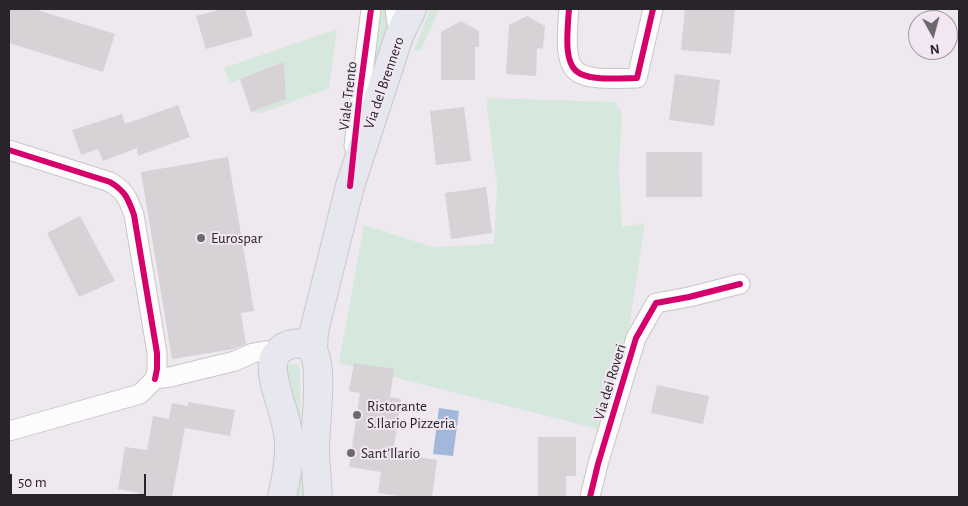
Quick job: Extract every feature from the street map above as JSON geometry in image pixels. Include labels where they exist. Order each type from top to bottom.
[{"type":"main road","name":"Via del Brennero","points":[[350,186],[399,36],[412,9]]},
{"type":"main road","name":"Viale Trento","points":[[318,497],[315,448],[318,368],[313,350],[314,331],[350,186]]},
{"type":"main road","points":[[282,497],[290,461],[289,438],[274,378],[273,361],[279,351],[290,344],[300,343],[307,345],[313,350]]},
{"type":"street","name":"Viale Trento","points":[[350,186],[371,9]]},
{"type":"street","points":[[395,9],[399,36]]},
{"type":"street","points":[[569,9],[567,54],[570,63],[575,70],[585,77],[606,79],[638,78],[653,9]]},
{"type":"street","points":[[9,150],[110,182],[120,188],[128,199],[134,215],[157,353],[155,379],[140,394],[9,431]]},
{"type":"street","name":"Via dei Roveri","points":[[590,497],[636,338],[656,302],[689,297],[740,284]]},
{"type":"street","points":[[155,379],[234,361],[253,353],[279,351]]},
{"type":"street","points":[[234,361],[257,367],[274,378]]},
{"type":"green space","points":[[378,9],[386,9],[388,30],[367,87]]},
{"type":"green space","points":[[430,9],[440,9],[420,51],[414,50]]},
{"type":"green space","points":[[337,29],[329,88],[259,114],[251,112],[286,99],[284,62],[230,83],[224,68]]},
{"type":"green space","points":[[486,98],[615,102],[622,112],[619,168],[622,227],[645,223],[613,433],[339,363],[364,225],[433,247],[494,244],[497,185]]},
{"type":"green space","points":[[288,364],[297,364],[300,371],[305,497],[297,497],[300,462],[299,439],[295,404],[286,372]]},
{"type":"water","points":[[439,408],[459,411],[453,456],[433,454]]},
{"type":"building","points":[[9,9],[34,9],[115,34],[103,72],[9,43]]},
{"type":"building","points":[[222,9],[245,9],[253,36],[206,49],[196,16]]},
{"type":"building","points":[[685,9],[735,9],[731,54],[681,50]]},
{"type":"building","points":[[527,16],[545,26],[543,49],[537,48],[536,76],[506,74],[509,25]]},
{"type":"building","points":[[461,21],[479,31],[479,47],[475,47],[475,80],[441,80],[441,32]]},
{"type":"building","points":[[284,62],[286,99],[251,112],[240,79]]},
{"type":"building","points":[[675,74],[720,80],[714,126],[669,120]]},
{"type":"building","points":[[178,105],[190,137],[138,156],[137,148],[103,161],[98,149],[81,155],[72,130],[122,114],[125,124]]},
{"type":"building","points":[[464,107],[471,161],[436,165],[430,111]]},
{"type":"building","points":[[646,152],[702,152],[702,197],[646,197]]},
{"type":"building","points":[[228,157],[254,311],[241,313],[246,344],[234,349],[172,359],[141,172]]},
{"type":"building","points":[[486,187],[492,233],[451,239],[445,193]]},
{"type":"building","points":[[80,216],[115,281],[79,297],[47,233]]},
{"type":"building","points":[[354,363],[394,369],[390,397],[401,399],[393,453],[437,460],[432,497],[405,497],[378,493],[381,472],[349,467],[360,393],[349,391]]},
{"type":"building","points":[[657,385],[709,396],[703,424],[651,413]]},
{"type":"building","points":[[188,402],[235,410],[230,436],[185,428],[172,497],[138,497],[139,493],[118,489],[125,447],[147,450],[153,416],[169,419],[172,403],[188,406]]},
{"type":"building","points":[[538,437],[576,437],[576,476],[566,476],[566,497],[538,497]]},
{"type":"cycle path","points":[[350,186],[371,9]]},
{"type":"cycle path","points":[[569,9],[567,32],[570,62],[584,76],[597,78],[637,78],[653,9]]},
{"type":"cycle path","points":[[9,150],[110,182],[125,196],[134,215],[157,353],[155,379]]},
{"type":"cycle path","points":[[590,497],[636,338],[656,303],[740,284]]},
{"type":"place","name":"Eurospar","points":[[201,238]]},
{"type":"place","name":"Ristorante S.Ilario Pizzeria","points":[[357,415]]},
{"type":"place","name":"Sant'Ilario","points":[[351,453]]}]
